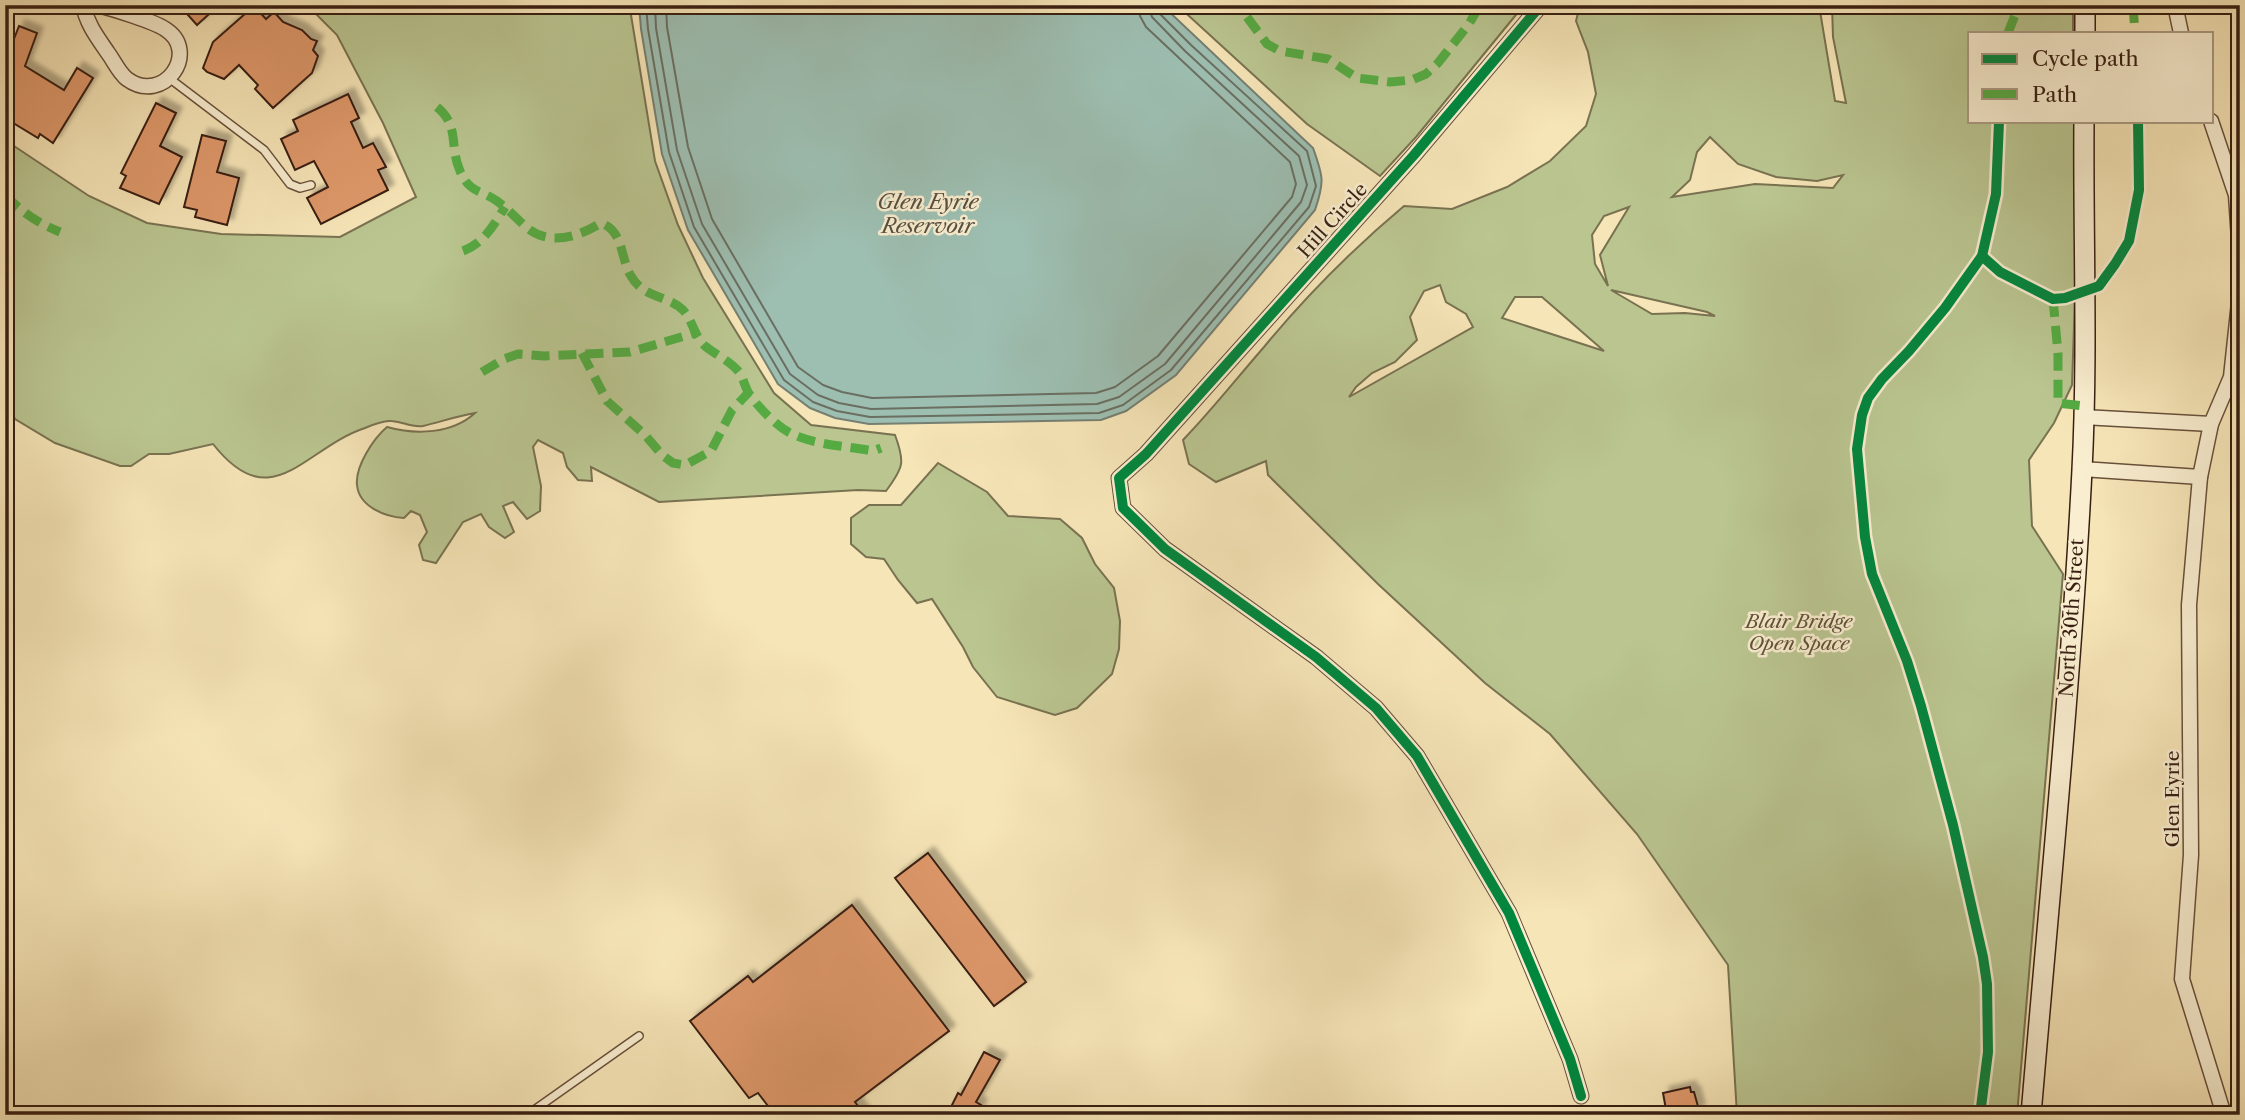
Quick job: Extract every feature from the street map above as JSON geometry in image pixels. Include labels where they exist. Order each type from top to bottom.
[{"type":"main road","points":[[2085,5],[2085,32]]},
{"type":"main road","name":"North 30th Street","points":[[2031,1115],[2082,469],[2084,122]]},
{"type":"street","points":[[83,5],[86,21],[125,78],[138,85],[151,86],[163,83],[169,78],[179,63],[180,52],[175,38],[165,29],[98,5]]},
{"type":"street","name":"Hill Circle","points":[[1541,5],[1414,155],[1146,454],[1119,478],[1123,508],[1165,548],[1326,665],[1376,708],[1417,756],[1509,913],[1570,1059],[1581,1096]]},
{"type":"street","points":[[2175,5],[2181,32]]},
{"type":"street","points":[[2211,122],[2238,194],[2240,254]]},
{"type":"street","name":"Glen Eyrie","points":[[2224,1115],[2182,979],[2191,855],[2189,605],[2200,477],[2211,424],[2231,377],[2240,293]]},
{"type":"street","points":[[2083,416],[2211,424]]},
{"type":"street","points":[[2082,469],[2200,477]]},
{"type":"lane","points":[[169,78],[264,150],[290,184],[300,187],[311,185]]},
{"type":"lane","points":[[527,1115],[639,1036]]},
{"type":"green space","points":[[307,5],[633,5],[631,15],[655,161],[678,225],[703,278],[774,393],[811,425],[895,435],[901,464],[886,491],[858,490],[659,502],[591,467],[592,481],[578,480],[567,467],[563,453],[538,440],[533,447],[541,486],[540,511],[527,519],[513,502],[503,506],[514,532],[505,538],[489,527],[481,514],[463,522],[436,563],[423,560],[419,545],[427,532],[420,515],[411,511],[404,518],[397,517],[368,505],[359,493],[357,485],[359,469],[371,445],[387,427],[433,431],[456,425],[475,413],[423,426],[391,421],[378,423],[343,438],[288,472],[271,477],[253,476],[234,466],[213,444],[169,454],[149,454],[131,466],[120,466],[55,443],[15,419],[5,400],[5,140],[89,196],[147,223],[221,234],[340,237],[416,197],[383,123],[337,35]]},
{"type":"green space","points":[[1177,5],[1524,5],[1416,137],[1380,176],[1307,124]]},
{"type":"green space","name":"Blair Bridge Open Space","points":[[1580,5],[1819,5],[1835,101],[1846,103],[1833,37],[1832,5],[2073,5],[2073,32],[1968,32],[1968,122],[2076,122],[2078,208],[2072,385],[2054,423],[2029,460],[2032,526],[2063,574],[2017,1115],[1737,1115],[1728,965],[1637,834],[1550,734],[1485,683],[1378,584],[1268,475],[1266,461],[1216,482],[1189,464],[1183,440],[1314,291],[1404,206],[1452,209],[1507,187],[1550,161],[1586,126],[1596,94],[1588,52],[1576,21]],"holes":[[[1710,137],[1738,164],[1776,177],[1817,181],[1843,175],[1833,188],[1755,184],[1672,197],[1690,180],[1697,152]],[[1629,207],[1600,255],[1608,286],[1595,264],[1592,235],[1604,216]],[[1440,285],[1446,302],[1466,314],[1473,327],[1349,397],[1372,373],[1395,362],[1417,340],[1410,317],[1424,291]],[[1611,290],[1707,312],[1715,316],[1652,314]],[[1515,297],[1542,297],[1604,351],[1502,318]]]},
{"type":"green space","points":[[938,463],[987,492],[1008,516],[1060,519],[1082,538],[1095,564],[1114,588],[1120,621],[1119,649],[1112,674],[1077,708],[1055,715],[997,697],[973,667],[932,599],[917,603],[884,559],[866,557],[851,544],[851,518],[869,505],[901,505]]},
{"type":"water","name":"Glen Eyrie Reservoir","points":[[639,5],[1162,5],[1313,148],[1322,179],[1318,200],[1315,210],[1176,375],[1126,411],[1101,420],[869,424],[835,418],[810,408],[778,384],[688,230],[662,154]]},
{"type":"building","points":[[179,5],[219,5],[197,25]]},
{"type":"building","points":[[254,6],[266,19],[274,12],[283,22],[302,30],[317,41],[313,50],[318,56],[312,73],[273,108],[255,89],[258,85],[239,65],[224,79],[203,68],[213,42]]},
{"type":"building","points":[[19,26],[37,33],[25,66],[64,90],[77,68],[93,78],[53,143],[40,134],[38,138],[5,118],[5,62]]},
{"type":"building","points":[[348,94],[359,118],[351,122],[363,148],[373,143],[386,167],[378,170],[388,190],[321,224],[307,198],[328,187],[314,161],[295,170],[281,139],[298,131],[293,120]]},
{"type":"building","points":[[156,103],[176,113],[160,146],[182,157],[159,204],[120,188],[126,176],[121,173]]},
{"type":"building","points":[[202,135],[226,141],[217,172],[239,178],[227,225],[195,217],[197,210],[184,207]]},
{"type":"building","points":[[928,853],[1026,982],[994,1006],[895,878]]},
{"type":"building","points":[[852,905],[949,1031],[855,1102],[865,1115],[775,1115],[758,1093],[749,1098],[690,1021],[748,976],[753,982]]},
{"type":"building","points":[[984,1052],[1000,1060],[976,1102],[981,1105],[976,1115],[947,1115],[958,1093],[961,1095]]},
{"type":"building","points":[[1690,1087],[1699,1110],[1695,1111],[1696,1115],[1667,1115],[1663,1093]]},
{"type":"marked path","points":[[1247,17],[1267,44],[1280,51],[1328,59],[1357,78],[1390,82],[1412,80],[1426,74],[1469,24],[1480,5]]},
{"type":"marked path","points":[[2008,32],[2019,5]]},
{"type":"marked path","points":[[2133,5],[2135,32]]},
{"type":"marked path","points":[[437,107],[449,122],[457,162],[468,184],[497,201],[525,226],[543,236],[573,236],[601,223],[608,227],[618,239],[627,269],[636,283],[642,289],[683,310],[701,342],[735,368],[748,392],[778,425],[799,437],[820,443],[873,451],[881,448]]},
{"type":"marked path","points":[[5,195],[30,216],[60,232]]},
{"type":"marked path","points":[[463,251],[482,239],[505,207]]},
{"type":"marked path","points":[[2053,299],[2058,353],[2058,403],[2084,406]]},
{"type":"marked path","points":[[482,372],[518,354],[544,356],[630,352],[695,333]]},
{"type":"marked path","points":[[582,353],[607,401],[673,463],[685,465],[711,451],[732,410],[749,392]]},
{"type":"cycle path","points":[[1541,5],[1414,155],[1146,454],[1119,478],[1123,508],[1165,549],[1316,657],[1376,708],[1417,756],[1509,913],[1570,1059],[1581,1096]]},
{"type":"cycle path","points":[[1980,1115],[1988,1052],[1987,984],[1983,957],[1953,825],[1921,706],[1907,661],[1872,574],[1865,537],[1857,449],[1862,415],[1868,398],[1945,308],[1982,256],[1996,194],[1999,122]]},
{"type":"cycle path","points":[[1982,256],[2000,272],[2053,299],[2065,298],[2099,286],[2129,241],[2139,190],[2138,122]]}]
